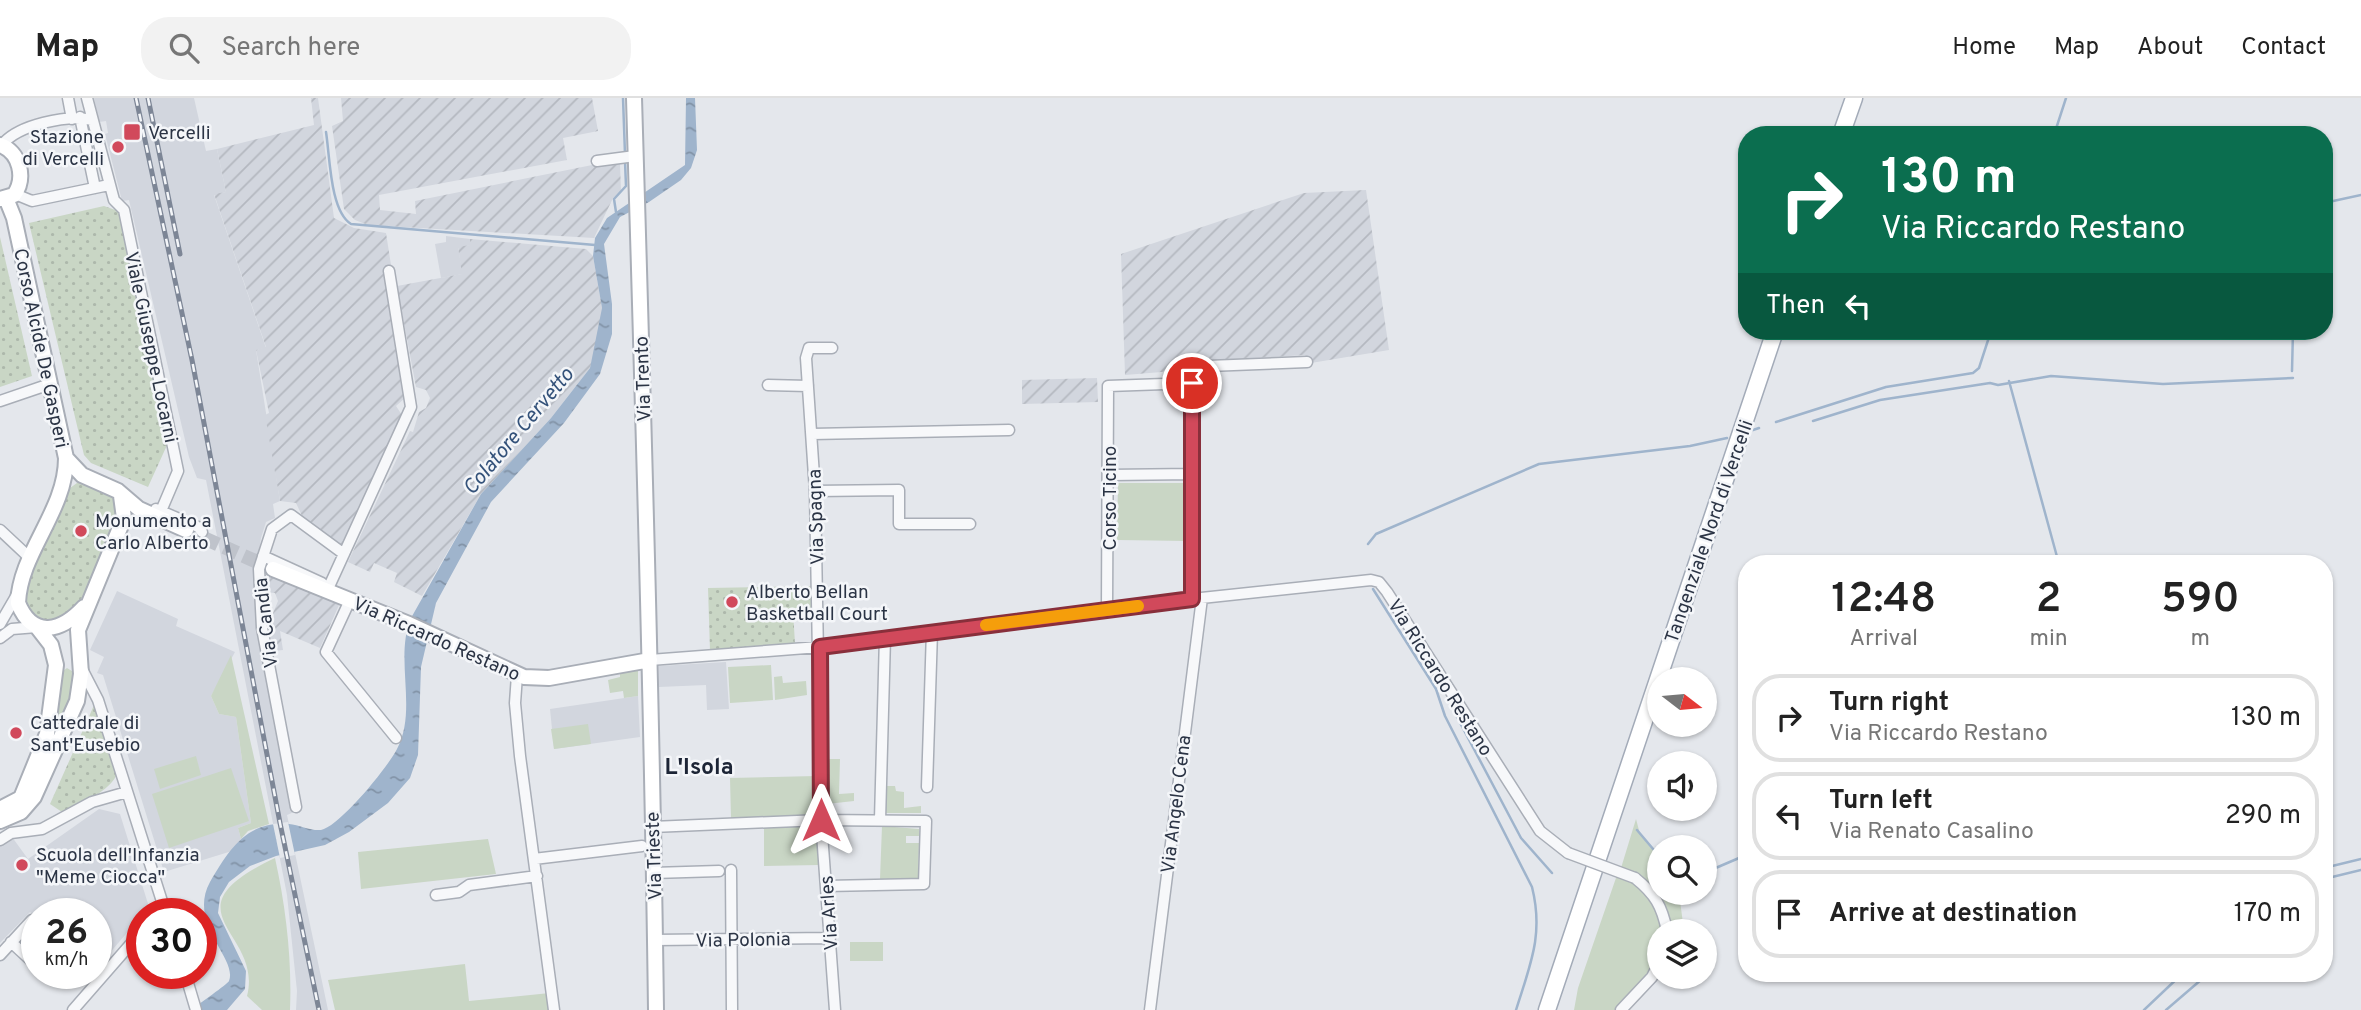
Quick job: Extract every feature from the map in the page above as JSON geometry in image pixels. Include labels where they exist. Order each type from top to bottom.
[{"type":"main road","points":[[1844,126],[1854,98]]},
{"type":"main road","name":"Tangenziale Nord di Vercelli","points":[[1548,1010],[1772,340]]},
{"type":"street","points":[[68,98],[95,188]]},
{"type":"street","name":"Viale Giuseppe Locarni","points":[[87,98],[114,202],[124,210],[178,471],[161,511]]},
{"type":"street","name":"Via Trento","points":[[634,98],[627,157],[636,190],[650,660]]},
{"type":"street","points":[[7,197],[20,185],[19,166],[12,152],[1,145],[21,129],[76,118],[92,120]]},
{"type":"street","points":[[597,161],[627,157]]},
{"type":"street","points":[[7,197],[32,201],[109,185]]},
{"type":"street","name":"Corso Alcide De Gasperi","points":[[7,197],[14,218],[66,458],[62,491],[18,592]]},
{"type":"street","points":[[325,590],[411,407],[389,271]]},
{"type":"street","name":"Via Spagna","points":[[820,647],[815,491],[808,386],[809,348],[832,348]]},
{"type":"street","points":[[1192,383],[1194,373],[1208,366],[1307,362]]},
{"type":"street","name":"Corso Ticino","points":[[1108,610],[1108,386],[1192,383]]},
{"type":"street","name":"Via Angelo Cena","points":[[1150,1010],[1197,598],[1192,474],[1192,383]]},
{"type":"street","points":[[0,401],[50,384]]},
{"type":"street","points":[[768,385],[808,386]]},
{"type":"street","points":[[812,434],[1009,430]]},
{"type":"street","points":[[66,458],[88,478],[139,509],[186,530]]},
{"type":"street","points":[[1109,475],[1192,474]]},
{"type":"street","points":[[62,491],[72,481],[88,478]]},
{"type":"street","points":[[815,491],[899,490],[899,524],[970,524]]},
{"type":"street","points":[[121,496],[124,519]]},
{"type":"street","points":[[0,821],[21,812],[34,797],[77,701],[81,674],[76,638],[84,607],[124,519],[149,506],[198,527],[202,532]]},
{"type":"street","name":"Via Candia","points":[[296,807],[262,628],[259,569],[272,529],[294,515],[344,554]]},
{"type":"street","points":[[0,530],[31,559]]},
{"type":"street","name":"Via Riccardo Restano","points":[[263,556],[309,575],[322,583],[325,590]]},
{"type":"street","name":"Via Riccardo Restano","points":[[273,569],[409,624],[517,675],[535,680],[650,660],[820,647],[1197,598],[1371,580],[1379,582],[1540,831],[1568,853],[1635,878],[1653,892],[1665,919]]},
{"type":"street","points":[[0,624],[18,592]]},
{"type":"street","points":[[0,809],[21,797],[47,734],[56,665],[51,645],[23,615],[18,603],[18,592]]},
{"type":"street","points":[[350,600],[326,652],[396,738]]},
{"type":"street","points":[[0,638],[12,629],[49,628],[65,623],[84,607]]},
{"type":"street","points":[[927,787],[932,631]]},
{"type":"street","points":[[880,820],[885,638]]},
{"type":"street","name":"Via Arles","points":[[820,647],[821,820],[835,1010]]},
{"type":"street","name":"Via Trieste","points":[[650,660],[656,1010]]},
{"type":"street","points":[[79,661],[98,700],[158,898]]},
{"type":"street","points":[[517,675],[514,703],[554,1010]]},
{"type":"street","points":[[0,840],[11,833],[42,829],[92,802],[127,792]]},
{"type":"street","points":[[652,827],[821,820],[926,821],[924,884],[826,886]]},
{"type":"street","points":[[534,859],[642,846]]},
{"type":"street","points":[[731,870],[732,1010]]},
{"type":"street","points":[[653,873],[719,871]]},
{"type":"street","points":[[436,895],[459,892],[469,885],[537,876]]},
{"type":"street","points":[[0,955],[21,933]]},
{"type":"street","name":"Via Polonia","points":[[655,940],[830,938]]},
{"type":"street","points":[[12,943],[21,951]]},
{"type":"street","points":[[73,1010],[126,949]]},
{"type":"street","points":[[1621,1010],[1647,982]]},
{"type":"street","points":[[190,989],[195,1008]]},
{"type":"shaded area","points":[[94,98],[194,98],[206,151],[217,149],[226,192],[214,195],[266,348],[256,350],[280,501],[273,504],[275,518],[266,522],[261,538],[256,571],[258,627],[294,812],[287,815],[328,1010],[296,1010],[297,991],[287,895],[206,480],[197,478],[189,457],[129,200],[122,201],[105,134],[108,133],[106,121],[99,122]]},
{"type":"shaded area","points":[[311,98],[318,98],[334,218],[354,228],[386,233],[391,265],[384,270],[405,398],[396,406],[402,415],[341,547],[303,518],[296,503],[280,501],[265,415],[269,413],[256,350],[266,347],[214,194],[226,192],[217,149],[314,125]]},
{"type":"shaded area","points":[[341,98],[592,98],[598,131],[563,138],[567,160],[379,195],[380,210],[416,214],[415,201],[612,161],[620,164],[621,191],[613,198],[594,238],[368,225],[355,220],[344,209],[332,126],[343,121]]},
{"type":"shaded area","points":[[1366,190],[1389,350],[1311,363],[1305,355],[1209,361],[1186,370],[1125,375],[1121,254],[1304,193]]},
{"type":"shaded area","points":[[446,236],[470,239],[471,245],[458,248],[463,274],[441,278],[435,244],[446,242]]},
{"type":"shaded area","points":[[470,239],[586,249],[593,256],[602,308],[601,327],[590,368],[551,418],[481,494],[422,596],[394,582],[397,573],[374,563],[370,572],[348,562],[410,431],[413,432],[419,412],[426,408],[430,398],[426,390],[416,387],[397,286],[462,274],[458,247],[470,245]]},
{"type":"shaded area","points":[[1097,378],[1098,402],[1022,404],[1022,380]]},
{"type":"shaded area","points":[[271,573],[339,605],[320,648],[280,631],[283,650],[274,651],[266,616],[271,618],[278,601],[275,593],[262,592]]},
{"type":"shaded area","points":[[117,591],[178,619],[176,626],[235,652],[211,696],[219,714],[236,717],[251,823],[238,828],[241,839],[232,851],[164,872],[103,675],[97,673],[104,657],[90,650]]},
{"type":"shaded area","points":[[726,662],[729,709],[707,710],[706,685],[659,687],[659,666]]},
{"type":"shaded area","points":[[638,696],[640,737],[554,749],[550,709]]},
{"type":"shaded area","points":[[99,809],[120,814],[146,898],[126,898],[126,934],[112,950],[112,898],[21,898],[21,921],[0,943],[0,845],[12,837],[28,859]]},
{"type":"green space","points":[[104,206],[121,212],[168,443],[148,487],[91,463],[84,455],[29,223]]},
{"type":"green space","points":[[0,237],[32,376],[0,387]]},
{"type":"green space","points":[[88,482],[107,491],[115,499],[115,526],[109,544],[82,598],[65,622],[37,622],[24,605],[27,582],[70,488],[77,483]]},
{"type":"green space","points":[[1118,483],[1188,483],[1188,541],[1117,540]]},
{"type":"green space","points":[[812,586],[812,608],[793,610],[795,644],[710,651],[708,588]]},
{"type":"green space","points":[[231,655],[269,824],[248,831],[241,839],[238,828],[251,823],[236,717],[219,714],[211,696]]},
{"type":"green space","points":[[771,665],[773,700],[730,703],[728,667]]},
{"type":"green space","points":[[67,668],[75,673],[73,701],[16,809],[63,671]]},
{"type":"green space","points":[[638,668],[638,696],[624,698],[623,691],[610,693],[608,680],[620,677],[620,671]]},
{"type":"green space","points":[[782,676],[783,683],[806,681],[807,695],[775,700],[774,677]]},
{"type":"green space","points":[[95,703],[117,774],[101,792],[62,812],[50,804]]},
{"type":"green space","points":[[588,724],[591,744],[554,749],[551,729]]},
{"type":"green space","points":[[196,756],[201,775],[160,789],[154,769]]},
{"type":"green space","points":[[827,759],[840,759],[839,794],[854,793],[854,801],[827,804]]},
{"type":"green space","points":[[231,768],[249,821],[169,848],[152,794]]},
{"type":"green space","points":[[816,776],[817,815],[731,818],[730,778]]},
{"type":"green space","points":[[884,786],[895,786],[896,791],[904,792],[904,808],[921,806],[921,813],[886,813]]},
{"type":"green space","points":[[1636,819],[1640,834],[1647,843],[1647,887],[1621,868]]},
{"type":"green space","points":[[816,825],[819,865],[764,866],[764,827]]},
{"type":"green space","points":[[882,826],[919,829],[919,836],[906,836],[906,843],[919,843],[918,879],[880,879]]},
{"type":"green space","points":[[488,839],[496,874],[361,889],[358,852]]},
{"type":"green space","points":[[275,858],[287,934],[290,1010],[262,1010],[247,996],[248,974],[243,955],[225,923],[221,908],[225,893],[242,877]]},
{"type":"green space","points":[[1617,875],[1642,890],[1647,896],[1647,905],[1654,905],[1659,919],[1647,919],[1647,974],[1616,1010],[1574,1010],[1578,988]]},
{"type":"green space","points":[[1662,905],[1681,905],[1682,919],[1667,919]]},
{"type":"green space","points":[[850,942],[883,942],[883,961],[850,961]]},
{"type":"green space","points":[[465,964],[469,1001],[550,993],[550,1010],[335,1010],[328,980]]},
{"type":"water","points":[[686,98],[695,98],[697,150],[691,168],[681,180],[649,202],[620,217],[604,244],[612,304],[612,334],[600,374],[564,423],[491,502],[436,603],[421,667],[418,755],[410,778],[388,803],[349,832],[325,845],[276,856],[250,866],[229,882],[220,897],[218,913],[246,971],[245,989],[227,1010],[192,1010],[229,981],[227,962],[217,944],[217,898],[205,898],[210,882],[233,848],[251,832],[275,824],[321,830],[339,819],[384,769],[403,734],[406,717],[406,634],[411,618],[481,494],[551,418],[590,368],[602,308],[593,256],[595,238],[607,218],[685,165]]},
{"type":"pier","points":[[288,822],[295,855],[280,858],[273,824]]},
{"type":"waterway","points":[[623,98],[625,154]]},
{"type":"waterway","points":[[2057,126],[2066,98]]},
{"type":"waterway","points":[[326,132],[335,196],[344,217],[351,224],[595,245]]},
{"type":"waterway","points":[[616,212],[614,199],[626,186],[625,161]]},
{"type":"waterway","points":[[2333,201],[2361,195]]},
{"type":"waterway","points":[[1776,422],[1886,387],[1973,373],[1979,368],[1988,340]]},
{"type":"waterway","points":[[2292,371],[2293,340]]},
{"type":"waterway","points":[[1813,421],[1880,400],[2051,376],[2163,384],[2293,378]]},
{"type":"waterway","points":[[2009,381],[2057,555]]},
{"type":"waterway","points":[[1753,430],[1759,428]]},
{"type":"waterway","points":[[1368,544],[1376,534],[1539,464],[1690,446],[1727,438]]},
{"type":"waterway","points":[[1373,589],[1436,689],[1445,716],[1532,887],[1537,920],[1536,935],[1516,1010]]},
{"type":"waterway","points":[[1457,717],[1521,838],[1552,873]]},
{"type":"waterway","points":[[1637,830],[1647,842]]},
{"type":"waterway","points":[[1717,867],[1738,858]]},
{"type":"waterway","points":[[2333,866],[2361,859]]},
{"type":"waterway","points":[[2333,877],[2361,870]]},
{"type":"waterway","points":[[2144,1010],[2174,982]]},
{"type":"waterway","points":[[2166,1010],[2199,982]]},
{"type":"tunnel","points":[[186,530],[273,569]]},
{"type":"railway","points":[[136,98],[192,360],[280,823],[319,1010]]},
{"type":"railway","points":[[148,98],[180,254]]},
{"type":"slow traffic","points":[[986,625],[1138,606]]},
{"type":"place","name":"Vercelli","points":[[132,132]]},
{"type":"place","name":"Stazione di Vercelli","points":[[118,147]]},
{"type":"place","name":"Monumento a Carlo Alberto","points":[[81,531]]},
{"type":"place","name":"Alberto Bellan Basketball Court","points":[[732,602]]},
{"type":"place","name":"Cattedrale di Sant'Eusebio","points":[[16,733]]},
{"type":"place","name":"Scuola dell'Infanzia \"Meme Ciocca\"","points":[[22,865]]},
{"type":"district","name":"L'Isola","points":[[699,766]]},
{"type":"route","points":[[821,820],[820,647],[1192,599],[1192,383]]},
{"type":"water label","name":"Colatore Cervetto","points":[[518,431]]}]
